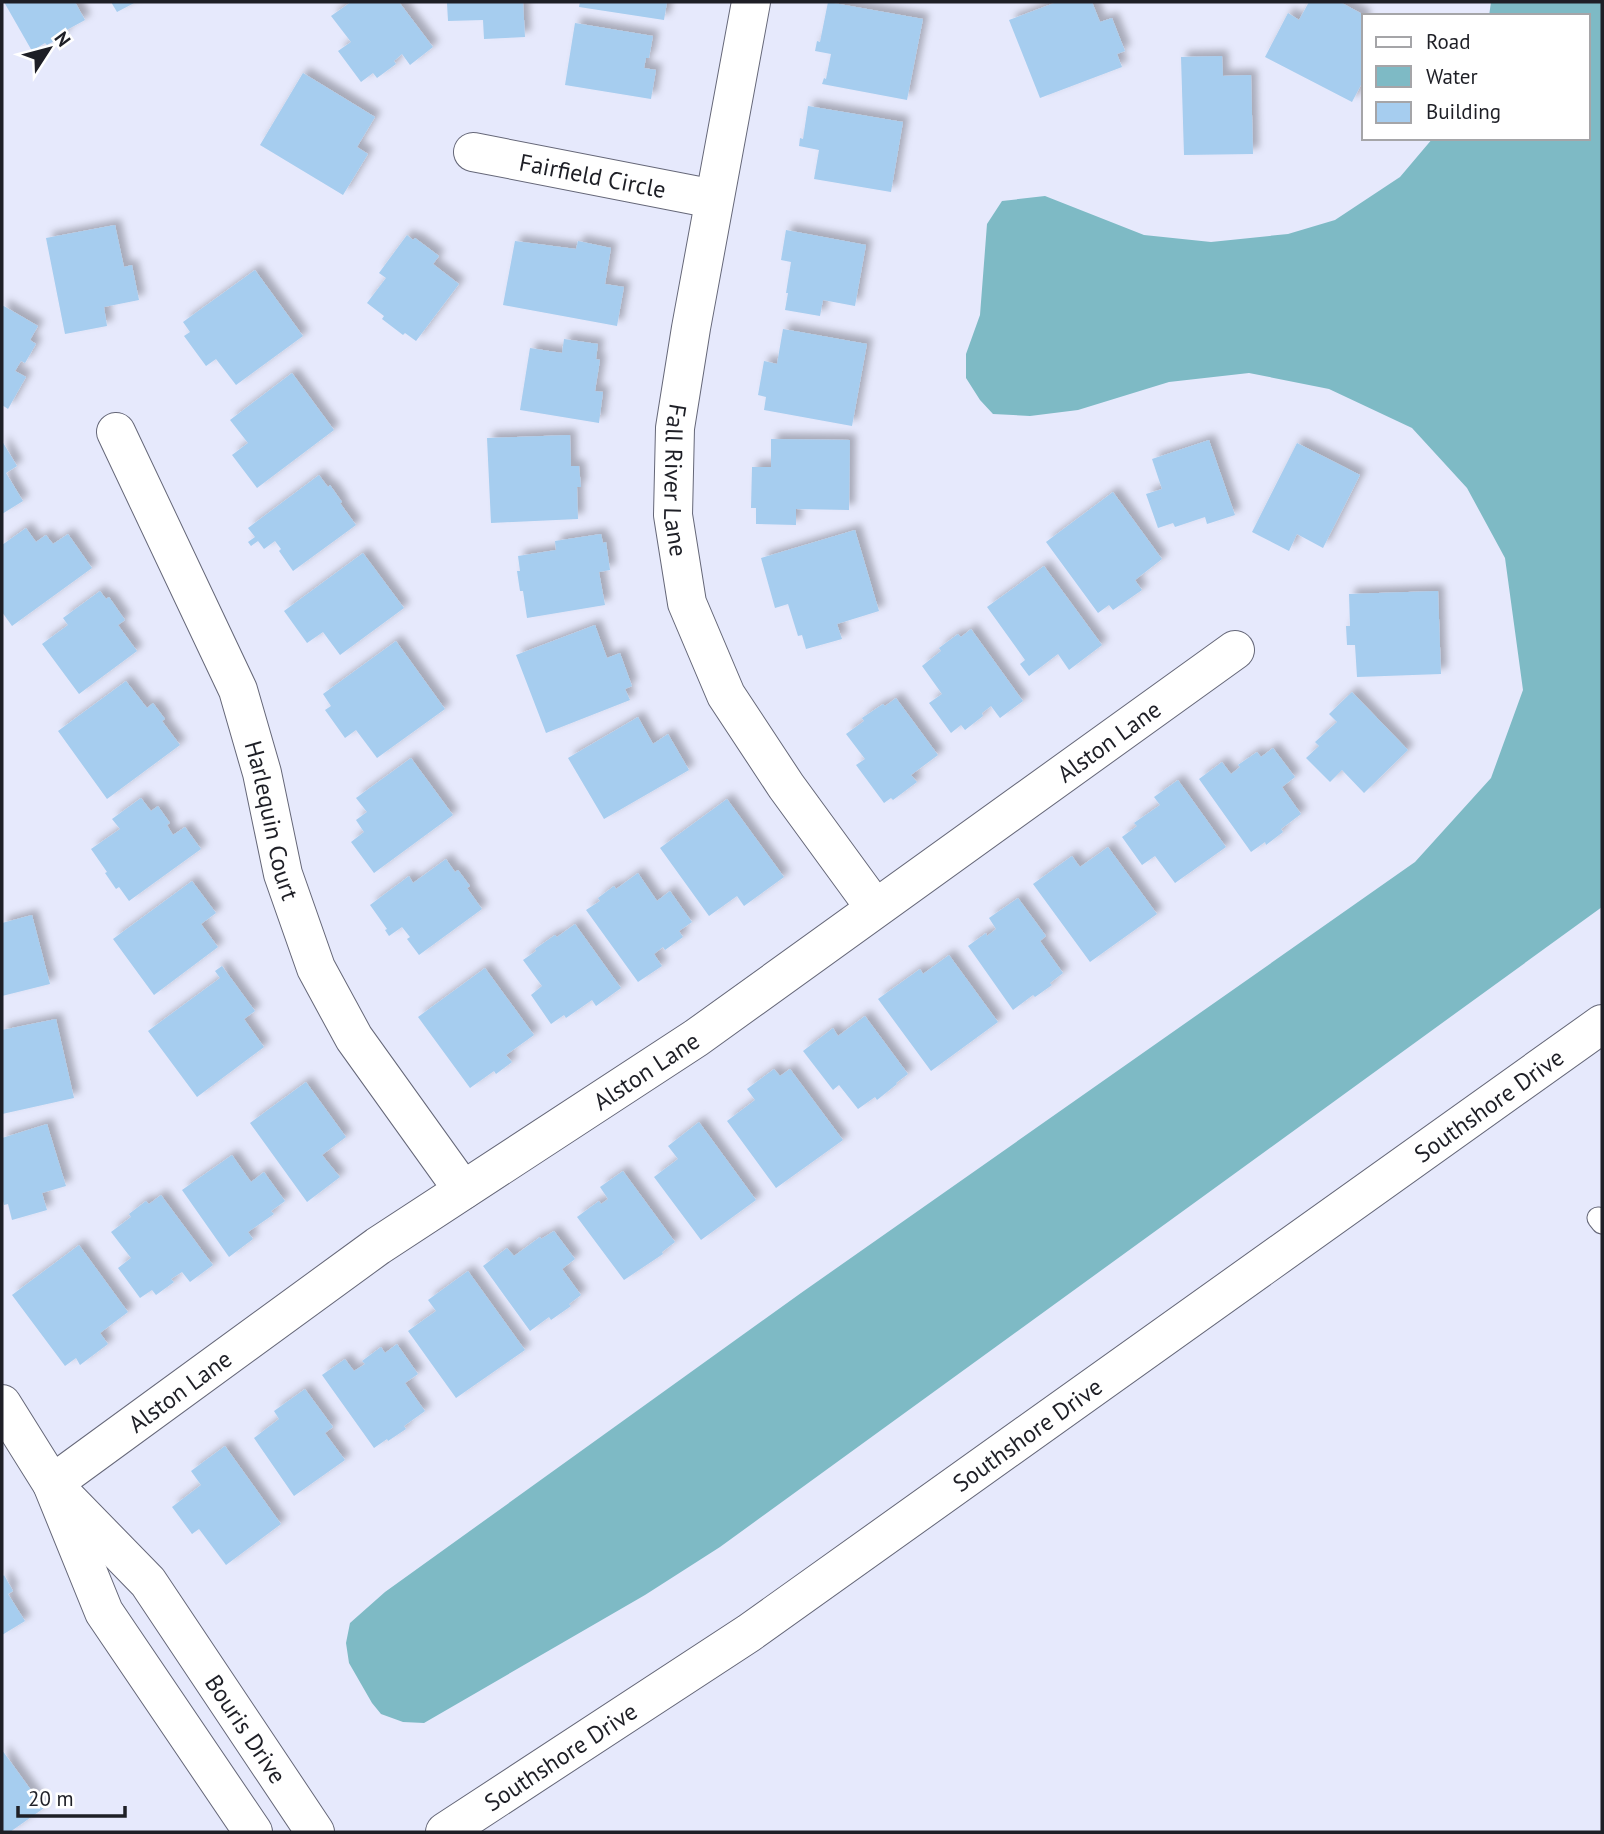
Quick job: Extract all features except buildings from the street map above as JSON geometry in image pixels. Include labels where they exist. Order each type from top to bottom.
[{"type":"street","name":"Fall River Lane","points":[[751,2],[675,428],[673,515],[687,603],[726,695],[786,786],[875,908]]},
{"type":"street","name":"Fairfield Circle","points":[[473,152],[715,199]]},
{"type":"street","name":"Harlequin Court","points":[[116,432],[238,690],[262,773],[283,874],[316,968],[354,1038],[463,1189]]},
{"type":"street","name":"Alston Lane","points":[[52,1484],[377,1245],[696,1038],[1235,650]]},
{"type":"street","name":"Southshore Drive","points":[[444,1832],[750,1633],[1602,1024]]},
{"type":"street","name":"Bouris Drive","points":[[2,1404],[52,1484],[104,1612],[253,1832]]},
{"type":"street","name":"Bouris Drive","points":[[52,1484],[148,1582],[315,1832]]},
{"type":"street","points":[[133,1654],[177,1625]]},
{"type":"water","points":[[1491,2],[1602,2],[1602,907],[720,1547],[645,1595],[424,1723],[403,1722],[381,1714],[349,1663],[346,1643],[350,1623],[385,1592],[801,1293],[1415,862],[1491,778],[1523,690],[1505,558],[1467,488],[1412,428],[1329,389],[1249,373],[1169,382],[1078,410],[1030,416],[993,414],[966,378],[966,354],[980,315],[987,224],[1002,201],[1045,196],[1144,235],[1211,242],[1288,234],[1335,220],[1400,177],[1431,140],[1590,140],[1590,14],[1489,14]]}]
